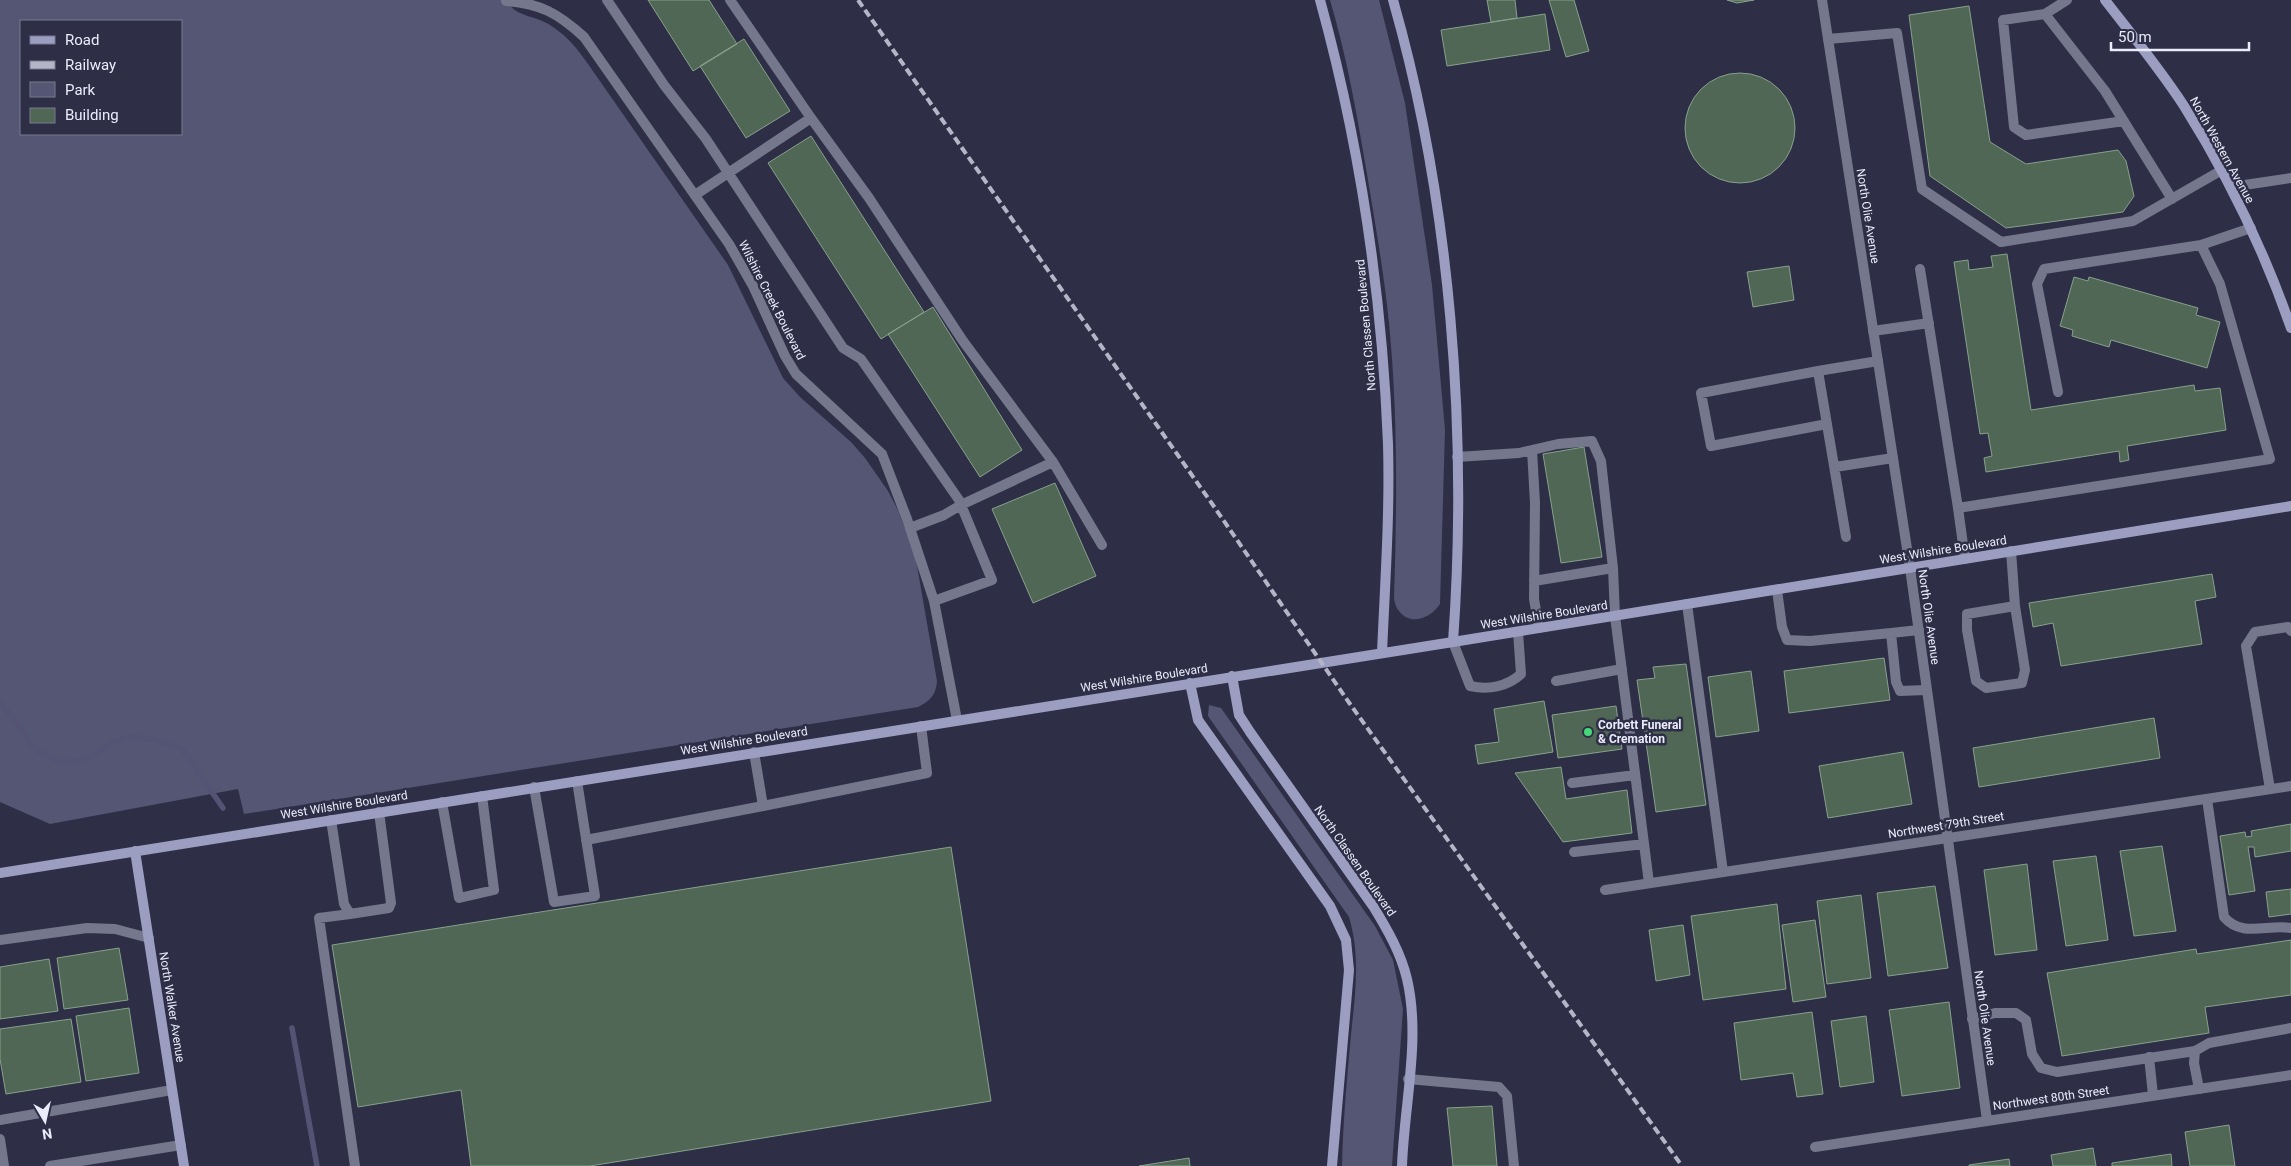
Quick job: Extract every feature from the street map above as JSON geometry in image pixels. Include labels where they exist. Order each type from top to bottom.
[{"type":"main road","name":"North Classen Boulevard","points":[[1320,0],[1340,79],[1359,168],[1381,338],[1388,446],[1388,515],[1382,652]]},
{"type":"main road","points":[[1393,0],[1420,112],[1434,192],[1445,272],[1453,357],[1457,457],[1457,558],[1453,642]]},
{"type":"main road","name":"North Western Avenue","points":[[2105,0],[2183,105],[2222,170],[2280,295],[2291,328]]},
{"type":"main road","name":"West Wilshire Boulevard","points":[[0,873],[1382,652],[1518,632],[2291,506]]},
{"type":"main road","name":"North Classen Boulevard","points":[[1232,676],[1239,715],[1373,906],[1388,930],[1400,957],[1412,1007],[1402,1166]]},
{"type":"main road","points":[[1190,683],[1198,720],[1330,906],[1346,940],[1349,970],[1332,1166]]},
{"type":"main road","name":"North Walker Avenue","points":[[135,851],[184,1166]]},
{"type":"street","points":[[607,0],[664,85],[706,139],[843,348],[861,359],[961,505],[992,580],[934,601]]},
{"type":"street","points":[[730,0],[811,118],[869,198],[963,341],[1053,462],[1102,545]]},
{"type":"street","name":"North Olie Avenue","points":[[1822,0],[1910,568],[1946,838],[1987,1120]]},
{"type":"street","points":[[2067,0],[2045,14],[2003,20],[2014,127],[2026,135],[2124,121]]},
{"type":"street","name":"Wilshire Creek Boulevard","points":[[511,1],[524,2],[545,8],[566,20],[584,37],[729,244],[753,286],[784,356],[796,374],[809,388],[852,424],[882,454],[910,528],[934,601],[957,720]]},
{"type":"street","points":[[2045,14],[2105,91],[2172,199]]},
{"type":"street","points":[[1828,39],[1897,33],[1922,190],[2001,242],[2134,221],[2222,170]]},
{"type":"street","points":[[695,195],[811,118]]},
{"type":"street","points":[[2231,187],[2291,178]]},
{"type":"street","points":[[2058,392],[2037,284],[2044,269],[2201,245],[2250,228]]},
{"type":"street","points":[[1958,508],[2270,459],[2220,284],[2201,245]]},
{"type":"street","points":[[1920,269],[1965,559]]},
{"type":"street","points":[[1873,331],[1929,323]]},
{"type":"street","points":[[1827,424],[1711,446],[1700,393],[1878,361]]},
{"type":"street","points":[[1818,371],[1846,537]]},
{"type":"street","points":[[1457,457],[1520,453],[1558,444],[1592,441],[1601,461],[1613,568],[1615,616],[1649,883]]},
{"type":"street","points":[[1532,450],[1535,503],[1534,600],[1539,628]]},
{"type":"street","points":[[1834,467],[1893,458]]},
{"type":"street","points":[[910,528],[944,515],[961,505],[1053,462]]},
{"type":"street","points":[[2011,551],[2015,606],[2025,670],[2022,683],[1986,688],[1976,681],[1967,630],[1967,614],[2015,606]]},
{"type":"street","points":[[1534,581],[1613,568]]},
{"type":"street","points":[[1777,590],[1782,627],[1787,640],[1810,641],[1918,630]]},
{"type":"street","points":[[1687,604],[1724,872]]},
{"type":"street","points":[[2270,789],[2246,646],[2256,632],[2288,627],[2291,631]]},
{"type":"street","points":[[1453,642],[1470,686],[1485,689],[1514,682],[1521,674],[1518,632]]},
{"type":"street","points":[[1891,633],[1896,682],[1900,692],[1926,690]]},
{"type":"street","points":[[1556,681],[1622,669]]},
{"type":"street","points":[[586,840],[927,774],[921,726]]},
{"type":"street","points":[[754,752],[763,806]]},
{"type":"street","points":[[1572,783],[1635,775]]},
{"type":"street","points":[[534,787],[554,902],[595,896],[577,781]]},
{"type":"street","name":"Northwest 79th Street","points":[[1605,890],[2291,786]]},
{"type":"street","points":[[442,802],[459,898],[494,890],[482,796]]},
{"type":"street","points":[[2207,799],[2224,917],[2231,925],[2246,930],[2272,926],[2291,928]]},
{"type":"street","points":[[355,1166],[319,918],[389,908],[391,903],[379,812]]},
{"type":"street","points":[[331,820],[344,904],[350,914]]},
{"type":"street","points":[[1574,852],[1644,844]]},
{"type":"street","points":[[0,940],[87,928],[115,929],[149,938]]},
{"type":"street","points":[[1972,1019],[1995,1013],[2016,1013],[2026,1020],[2032,1054],[2041,1068],[2057,1072],[2195,1051],[2209,1043],[2291,1028]]},
{"type":"street","points":[[2195,1051],[2194,1063],[2199,1089]]},
{"type":"street","points":[[2149,1057],[2153,1095]]},
{"type":"street","name":"Northwest 80th Street","points":[[1815,1147],[2291,1075]]},
{"type":"street","points":[[1408,1080],[1499,1087],[1507,1096],[1514,1166]]},
{"type":"street","points":[[0,1120],[172,1090]]},
{"type":"street","points":[[0,1139],[4,1166]]},
{"type":"street","points":[[50,1166],[181,1145]]},
{"type":"green space","points":[[0,0],[506,0],[514,10],[556,29],[571,42],[584,58],[728,265],[783,378],[800,397],[851,442],[865,458],[888,491],[898,510],[915,554],[937,681],[932,697],[918,707],[244,814],[238,789],[50,824],[0,802]]},
{"type":"green space","points":[[1330,0],[1379,0],[1405,103],[1432,285],[1445,430],[1440,604],[1427,616],[1415,619],[1404,616],[1397,608],[1394,599],[1396,461],[1389,323],[1385,286],[1359,130],[1347,65]]},
{"type":"green space","points":[[1209,705],[1221,708],[1375,926],[1393,960],[1403,1009],[1392,1166],[1342,1166],[1345,1100],[1356,976],[1355,947],[1349,917],[1208,716]]},
{"type":"building","points":[[648,0],[709,0],[737,44],[693,71]]},
{"type":"building","points":[[1487,0],[1515,0],[1517,18],[1491,22]]},
{"type":"building","points":[[1549,0],[1574,0],[1589,51],[1566,57]]},
{"type":"building","points":[[1727,0],[1754,0],[1737,3]]},
{"type":"building","points":[[1969,6],[1990,142],[2026,164],[2118,150],[2126,161],[2134,196],[2123,212],[2006,228],[1930,176],[1909,15]]},
{"type":"building","points":[[1545,14],[1550,50],[1447,66],[1441,30]]},
{"type":"building","points":[[744,39],[790,111],[746,138],[700,66]]},
{"type":"building","points":[[1740,73],[1751,74],[1761,78],[1779,89],[1790,107],[1794,117],[1794,139],[1790,149],[1779,167],[1761,178],[1751,182],[1740,183],[1729,182],[1719,178],[1701,167],[1690,149],[1686,139],[1685,128],[1686,117],[1690,107],[1701,89],[1719,78],[1729,74]]},
{"type":"building","points":[[811,136],[924,312],[881,339],[768,163]]},
{"type":"building","points":[[2007,254],[2031,410],[2194,385],[2195,391],[2220,388],[2226,430],[2127,446],[2129,460],[2120,462],[2119,451],[1986,472],[1984,458],[1992,456],[1988,433],[1980,434],[1954,262],[1968,260],[1969,270],[1993,267],[1991,256]]},
{"type":"building","points":[[1789,266],[1794,300],[1753,307],[1747,272]]},
{"type":"building","points":[[2074,277],[2088,281],[2089,277],[2198,308],[2196,315],[2220,322],[2207,368],[2111,340],[2109,347],[2072,336],[2073,330],[2060,326]]},
{"type":"building","points":[[933,307],[1022,450],[980,477],[888,334]]},
{"type":"building","points":[[1584,447],[1602,557],[1561,563],[1543,454]]},
{"type":"building","points":[[1055,483],[1096,576],[1033,603],[992,509]]},
{"type":"building","points":[[2212,574],[2216,597],[2195,601],[2202,644],[2061,666],[2053,623],[2033,627],[2029,603]]},
{"type":"building","points":[[1884,658],[1890,700],[1789,713],[1784,671]]},
{"type":"building","points":[[1686,664],[1706,805],[1656,812],[1637,680],[1655,678],[1653,667]]},
{"type":"building","points":[[1751,671],[1759,731],[1716,737],[1708,677]]},
{"type":"building","points":[[1544,701],[1553,752],[1478,764],[1475,745],[1499,742],[1494,709]]},
{"type":"building","points":[[1616,706],[1622,749],[1558,758],[1552,715]]},
{"type":"building","points":[[2154,718],[2160,758],[1979,787],[1973,748]]},
{"type":"building","points":[[1903,752],[1912,804],[1828,818],[1819,766]]},
{"type":"building","points":[[1561,767],[1566,799],[1627,790],[1632,833],[1563,842],[1515,773]]},
{"type":"building","points":[[2291,824],[2291,851],[2255,857],[2254,847],[2248,847],[2255,891],[2229,895],[2220,836],[2245,832],[2246,837],[2252,836],[2251,831]]},
{"type":"building","points":[[2162,846],[2176,931],[2134,936],[2120,851]]},
{"type":"building","points":[[951,847],[991,1101],[590,1166],[471,1166],[461,1090],[358,1107],[332,945]]},
{"type":"building","points":[[2096,856],[2108,940],[2066,946],[2053,861]]},
{"type":"building","points":[[2027,864],[2037,950],[1995,955],[1984,870]]},
{"type":"building","points":[[1935,886],[1948,968],[1888,976],[1877,893]]},
{"type":"building","points":[[2291,889],[2291,914],[2269,917],[2266,892]]},
{"type":"building","points":[[1861,895],[1871,978],[1827,984],[1817,901]]},
{"type":"building","points":[[1777,904],[1786,989],[1703,1000],[1691,916]]},
{"type":"building","points":[[1815,920],[1826,997],[1793,1002],[1782,925]]},
{"type":"building","points":[[1683,925],[1690,975],[1656,981],[1649,930]]},
{"type":"building","points":[[2291,940],[2291,995],[2205,1007],[2209,1033],[2062,1056],[2047,973],[2196,949],[2197,954]]},
{"type":"building","points":[[119,948],[128,1000],[64,1009],[57,958]]},
{"type":"building","points":[[49,959],[58,1011],[0,1019],[0,967]]},
{"type":"building","points":[[1949,1002],[1960,1088],[1902,1096],[1889,1010]]},
{"type":"building","points":[[129,1008],[139,1073],[86,1081],[76,1016]]},
{"type":"building","points":[[1812,1012],[1823,1094],[1797,1097],[1793,1073],[1741,1080],[1734,1023]]},
{"type":"building","points":[[1866,1016],[1874,1082],[1840,1087],[1831,1021]]},
{"type":"building","points":[[71,1019],[81,1082],[6,1094],[0,1059],[0,1029]]},
{"type":"building","points":[[1492,1106],[1497,1166],[1453,1166],[1447,1108]]},
{"type":"building","points":[[2229,1125],[2235,1166],[2190,1166],[2185,1132]]},
{"type":"building","points":[[2093,1148],[2096,1166],[2053,1166],[2051,1155]]},
{"type":"building","points":[[2171,1154],[2172,1166],[2112,1166],[2112,1163]]},
{"type":"building","points":[[1189,1158],[1190,1166],[1139,1166]]},
{"type":"building","points":[[2009,1159],[2010,1166],[1969,1166],[1969,1165]]},
{"type":"waterway","points":[[0,701],[35,749],[62,763],[89,759],[113,742],[128,737],[152,739],[182,749],[223,808]]},
{"type":"waterway","points":[[292,1028],[317,1166]]},
{"type":"railway","points":[[858,0],[1215,508],[1350,704],[1682,1166]]},
{"type":"place","name":"Corbett Funeral & Cremation","points":[[1588,732]]}]
